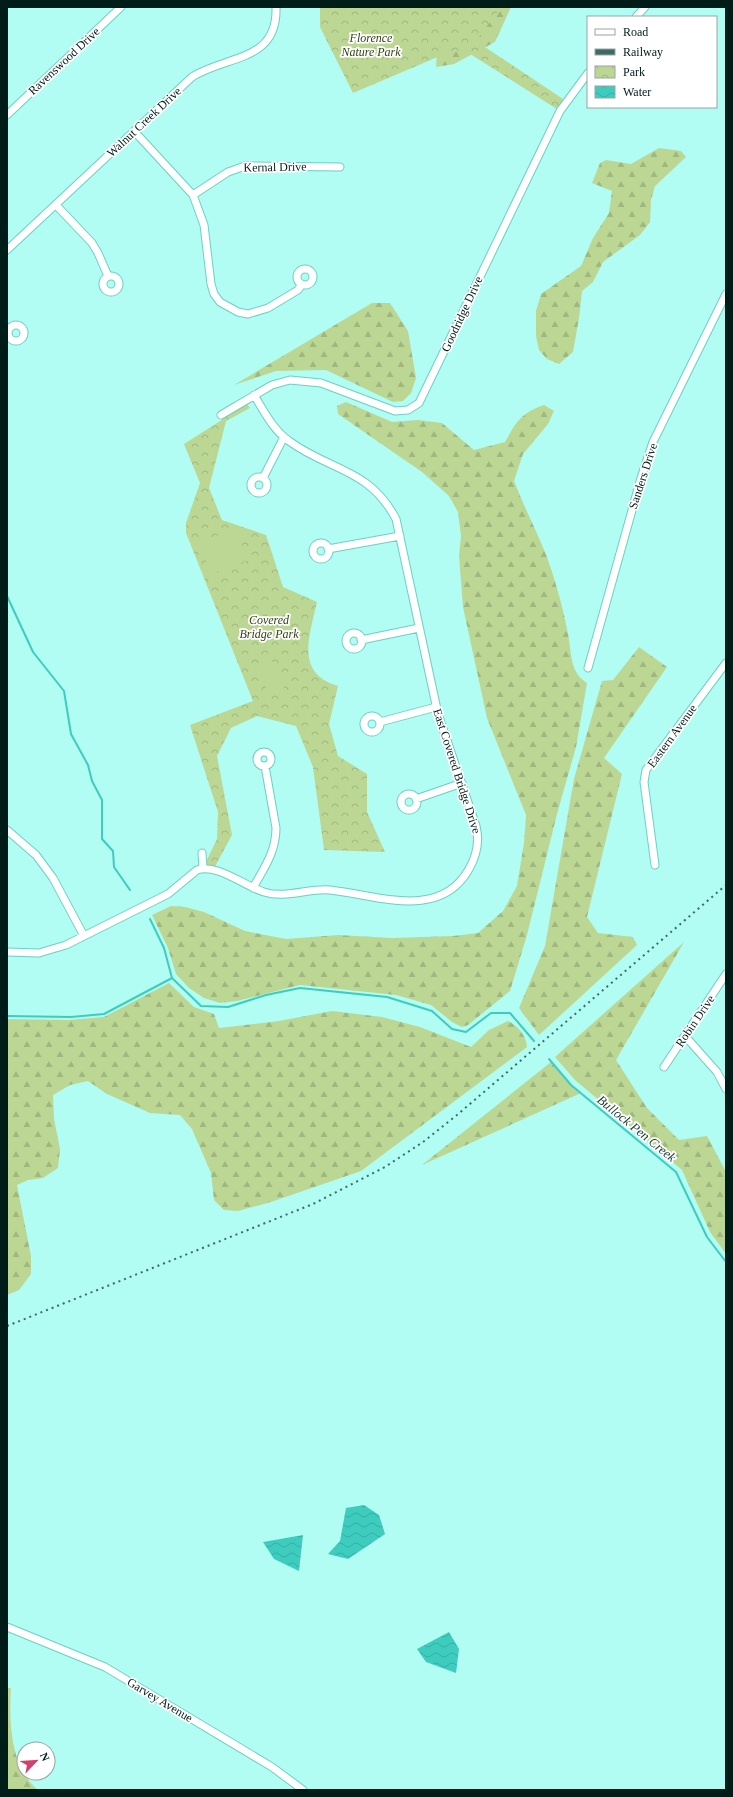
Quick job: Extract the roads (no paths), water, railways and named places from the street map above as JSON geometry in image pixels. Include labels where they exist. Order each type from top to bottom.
[{"type":"street","name":"Ravenswood Drive","points":[[7,115],[121,7]]},
{"type":"street","name":"Walnut Creek Drive","points":[[7,250],[192,77],[203,70],[245,57],[264,44],[271,36],[275,26],[276,7]]},
{"type":"street","points":[[637,16],[645,7]]},
{"type":"street","name":"Goodridge Drive","points":[[221,414],[278,383],[290,380],[304,380],[321,383],[395,411],[408,410],[419,403],[554,122],[568,98],[587,74]]},
{"type":"street","points":[[134,131],[193,195],[204,225],[211,284],[214,294],[220,302],[238,312],[248,314],[259,311],[298,290],[302,284]]},
{"type":"street","name":"Kernal Drive","points":[[193,195],[228,172],[245,166],[340,167]]},
{"type":"street","points":[[56,205],[92,243],[108,276]]},
{"type":"street","name":"Sanders Drive","points":[[588,668],[639,485],[653,442],[726,294]]},
{"type":"street","points":[[7,319],[12,326]]},
{"type":"street","name":"East Covered Bridge Drive","points":[[203,868],[219,871],[252,888],[273,894],[329,890],[410,901],[426,901],[442,896],[461,881],[473,862],[477,850],[478,831],[436,707],[396,519],[388,504],[377,491],[366,482],[298,447],[284,437],[269,419],[254,395]]},
{"type":"street","points":[[263,478],[284,437]]},
{"type":"street","points":[[328,549],[400,536]]},
{"type":"street","points":[[361,640],[419,628]]},
{"type":"street","name":"Eastern Avenue","points":[[655,865],[644,782],[646,770],[726,663]]},
{"type":"street","points":[[380,722],[436,707]]},
{"type":"street","points":[[252,888],[275,847],[276,838],[276,828],[265,766]]},
{"type":"street","points":[[416,800],[462,783]]},
{"type":"street","points":[[7,830],[36,855],[53,878],[84,936]]},
{"type":"street","points":[[7,952],[39,953],[66,945],[168,894],[197,870],[203,868],[202,852]]},
{"type":"street","name":"Robin Drive","points":[[664,1067],[726,974]]},
{"type":"street","points":[[685,1036],[717,1072],[726,1088]]},
{"type":"street","name":"Garvey Avenue","points":[[7,1627],[106,1667],[272,1767],[303,1790]]},
{"type":"water","points":[[364,1505],[379,1515],[385,1534],[348,1559],[328,1554],[340,1541],[346,1508]]},
{"type":"water","points":[[303,1535],[299,1571],[274,1559],[263,1542]]},
{"type":"water","points":[[449,1632],[459,1649],[456,1673],[426,1662],[417,1649]]},
{"type":"waterway","points":[[7,596],[33,652],[64,691],[71,734],[88,765],[92,781],[102,800],[102,839],[113,851],[114,867],[130,890]]},
{"type":"waterway","points":[[150,919],[164,948],[172,978]]},
{"type":"waterway","points":[[7,1016],[71,1017],[104,1014],[172,978],[201,1006],[228,1007],[266,995],[300,988],[387,997],[432,1011],[452,1029],[466,1032],[491,1013],[510,1013],[534,1041]]},
{"type":"waterway","name":"Bullock Pen Creek","points":[[549,1059],[571,1085],[676,1172],[707,1237],[726,1262]]},
{"type":"railway","points":[[7,1326],[313,1204],[385,1167],[423,1142],[457,1115],[726,885]]},
{"type":"park label","name":"Florence Nature Park","points":[[371,45]]},
{"type":"park label","name":"Covered Bridge Park","points":[[269,627]]}]
